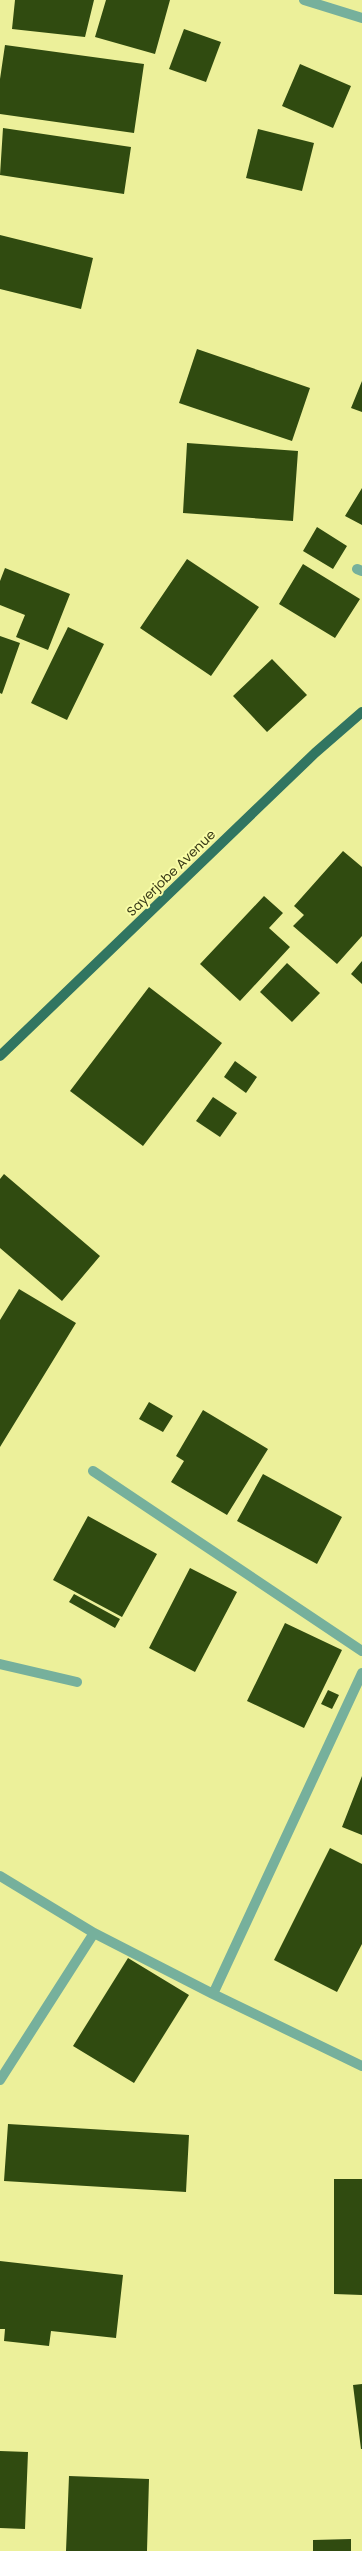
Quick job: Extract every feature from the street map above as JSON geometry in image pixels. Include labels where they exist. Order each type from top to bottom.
[{"type":"main road","name":"Sayerjobe Avenue","points":[[0,1056],[315,753],[362,712]]},
{"type":"street","points":[[304,0],[362,18]]},
{"type":"street","points":[[93,1471],[362,1650]]},
{"type":"street","points":[[0,1664],[77,1682]]},
{"type":"street","points":[[213,1994],[362,1673]]},
{"type":"street","points":[[0,1876],[94,1933],[213,1994],[362,2066]]},
{"type":"street","points":[[0,2080],[94,1933]]},
{"type":"building","points":[[15,0],[94,0],[85,37],[12,29]]},
{"type":"building","points":[[106,0],[170,0],[155,54],[95,37]]},
{"type":"building","points":[[184,29],[221,42],[206,82],[169,69]]},
{"type":"building","points":[[5,45],[144,64],[134,133],[0,114],[0,79]]},
{"type":"building","points":[[300,64],[351,86],[333,128],[282,106]]},
{"type":"building","points":[[3,128],[131,147],[124,194],[0,175]]},
{"type":"building","points":[[258,129],[314,143],[302,191],[246,178]]},
{"type":"building","points":[[0,235],[93,258],[81,309],[0,289]]},
{"type":"building","points":[[197,349],[310,388],[292,441],[179,403]]},
{"type":"building","points":[[362,381],[362,412],[351,408]]},
{"type":"building","points":[[187,443],[298,451],[293,521],[183,513]]},
{"type":"building","points":[[362,488],[362,525],[345,516]]},
{"type":"building","points":[[317,527],[347,546],[333,569],[303,551]]},
{"type":"building","points":[[187,559],[259,607],[211,676],[140,628]]},
{"type":"building","points":[[303,564],[360,599],[335,638],[279,604]]},
{"type":"building","points":[[5,568],[70,594],[48,650],[16,637],[25,615],[0,605],[0,581]]},
{"type":"building","points":[[68,627],[104,644],[67,720],[31,703]]},
{"type":"building","points":[[0,636],[20,643],[2,694],[0,693]]},
{"type":"building","points":[[272,659],[307,695],[267,732],[233,696]]},
{"type":"building","points":[[343,851],[362,867],[362,936],[337,964],[293,926],[304,915],[294,906]]},
{"type":"building","points":[[264,896],[283,913],[269,928],[290,947],[240,1001],[200,964]]},
{"type":"building","points":[[362,961],[362,984],[351,974]]},
{"type":"building","points":[[287,963],[320,993],[292,1022],[260,992]]},
{"type":"building","points":[[149,987],[222,1043],[143,1146],[70,1091]]},
{"type":"building","points":[[235,1061],[257,1077],[246,1093],[224,1077]]},
{"type":"building","points":[[213,1097],[237,1113],[220,1137],[196,1121]]},
{"type":"building","points":[[4,1174],[100,1256],[62,1301],[0,1248],[0,1179]]},
{"type":"building","points":[[19,1289],[76,1323],[0,1447],[0,1320]]},
{"type":"building","points":[[149,1402],[173,1416],[163,1432],[139,1419]]},
{"type":"building","points":[[203,1410],[268,1449],[227,1515],[171,1482],[184,1461],[176,1456]]},
{"type":"building","points":[[263,1474],[342,1517],[317,1564],[237,1521]]},
{"type":"building","points":[[88,1516],[157,1554],[122,1617],[53,1580]]},
{"type":"building","points":[[190,1568],[237,1592],[195,1672],[149,1648]]},
{"type":"building","points":[[74,1594],[120,1619],[115,1628],[69,1602]]},
{"type":"building","points":[[285,1623],[342,1650],[304,1728],[247,1701]]},
{"type":"building","points":[[328,1690],[339,1695],[332,1709],[321,1704]]},
{"type":"building","points":[[362,1776],[362,1835],[342,1827]]},
{"type":"building","points":[[330,1848],[362,1864],[362,1944],[337,1992],[274,1960]]},
{"type":"building","points":[[128,1958],[189,1995],[134,2083],[73,2046]]},
{"type":"building","points":[[8,2124],[189,2135],[186,2192],[4,2181]]},
{"type":"building","points":[[334,2179],[362,2179],[362,2295],[334,2294]]},
{"type":"building","points":[[0,2261],[123,2275],[116,2338],[51,2331],[49,2346],[4,2341],[5,2329],[0,2329]]},
{"type":"building","points":[[362,2384],[362,2449],[361,2449],[353,2385]]},
{"type":"building","points":[[0,2451],[28,2452],[25,2529],[0,2528]]},
{"type":"building","points":[[69,2476],[149,2479],[147,2551],[66,2551]]},
{"type":"building","points":[[351,2539],[351,2551],[313,2551],[313,2540]]}]
